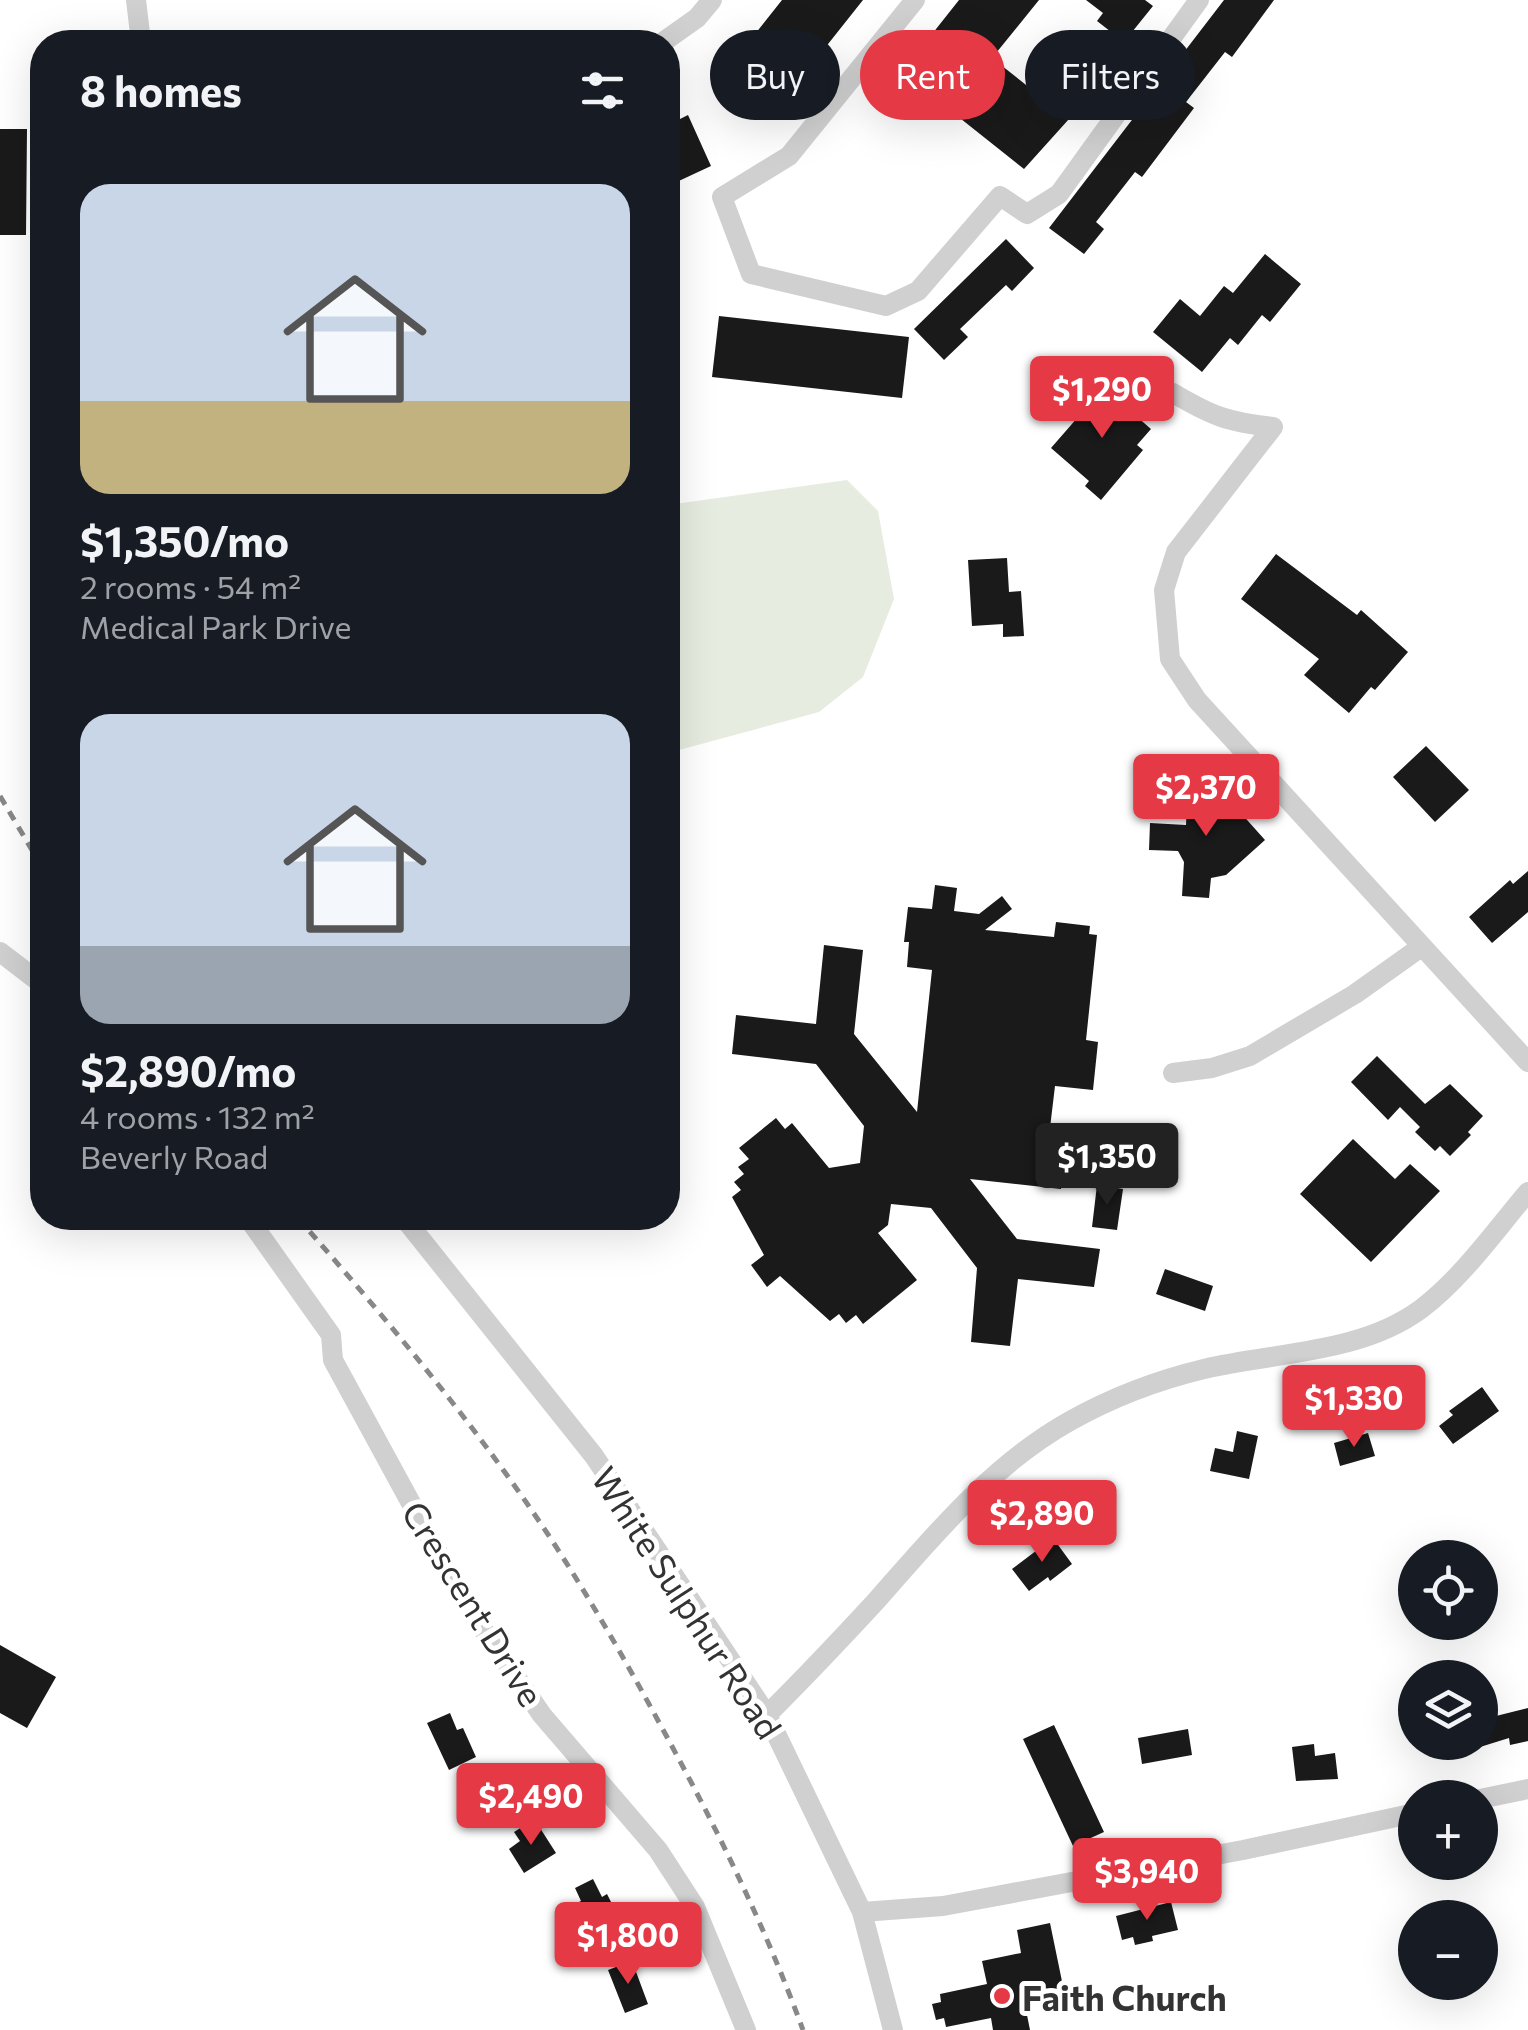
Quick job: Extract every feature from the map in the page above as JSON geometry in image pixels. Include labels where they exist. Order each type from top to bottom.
[{"type":"street","points":[[136,0],[140,30]]},
{"type":"street","points":[[680,30],[697,18],[712,0]]},
{"type":"street","points":[[915,0],[788,156],[722,197],[751,274],[886,306],[918,291],[1000,196],[1027,214],[1058,194],[1198,0]]},
{"type":"street","points":[[1173,393],[1211,416],[1272,427],[1176,552],[1164,590],[1170,659],[1197,700],[1528,1062]]},
{"type":"street","points":[[1173,1073],[1212,1068],[1250,1056],[1355,994],[1421,947]]},
{"type":"street","points":[[0,952],[30,975]]},
{"type":"street","points":[[767,1714],[837,1644],[945,1524],[1029,1446],[1086,1413],[1154,1385],[1203,1370],[1319,1349],[1395,1324],[1421,1308],[1451,1280],[1528,1192]]},
{"type":"street","name":"Crescent Drive","points":[[257,1230],[331,1334],[333,1360],[466,1606],[542,1715],[658,1850],[695,1907],[746,2030]]},
{"type":"street","name":"White Sulphur Road","points":[[414,1230],[594,1456],[767,1714],[862,1912],[893,2030]]},
{"type":"street","points":[[1498,1795],[1528,1789]]},
{"type":"street","points":[[862,1912],[943,1906],[1398,1817]]},
{"type":"shaded area","points":[[847,480],[878,511],[894,599],[863,677],[819,712],[680,750],[680,503]]},
{"type":"building","points":[[782,0],[863,0],[839,30],[758,30]]},
{"type":"building","points":[[959,0],[1039,0],[1005,42],[1005,30],[935,30]]},
{"type":"building","points":[[1086,0],[1145,0],[1153,6],[1134,30],[1109,30],[1097,21],[1103,13]]},
{"type":"building","points":[[1224,0],[1274,0],[1232,57],[1225,52],[1195,90],[1195,38]]},
{"type":"building","points":[[1005,68],[1025,84],[1025,120],[1068,120],[1024,169],[962,120],[1005,120]]},
{"type":"building","points":[[688,115],[711,166],[680,180],[680,119]]},
{"type":"building","points":[[1132,120],[1185,120],[1142,177],[1135,172],[1096,222],[1104,229],[1084,254],[1049,228]]},
{"type":"building","points":[[0,129],[27,129],[26,235],[0,235]]},
{"type":"building","points":[[1006,239],[1034,268],[1012,291],[1006,285],[960,329],[968,337],[944,360],[914,329]]},
{"type":"building","points":[[1265,254],[1301,284],[1270,322],[1262,315],[1238,345],[1230,338],[1202,372],[1153,332],[1180,299],[1200,316],[1224,286],[1233,293]]},
{"type":"building","points":[[719,316],[909,337],[902,398],[712,377]]},
{"type":"building","points":[[1098,383],[1151,429],[1137,445],[1143,450],[1101,500],[1085,486],[1089,481],[1051,448],[1085,409],[1079,404]]},
{"type":"building","points":[[1276,554],[1357,615],[1361,610],[1408,652],[1349,713],[1304,675],[1319,659],[1241,599]]},
{"type":"building","points":[[1007,558],[1009,592],[1021,591],[1024,636],[1003,637],[1003,624],[972,626],[968,560]]},
{"type":"building","points":[[1426,746],[1469,790],[1435,822],[1393,777]]},
{"type":"building","points":[[1188,781],[1216,782],[1215,802],[1231,802],[1265,840],[1226,875],[1211,878],[1209,898],[1182,896],[1184,862],[1178,851],[1149,850],[1150,823],[1186,825]]},
{"type":"building","points":[[1528,871],[1528,912],[1492,943],[1469,917],[1510,880],[1513,884]]},
{"type":"building","points":[[935,885],[957,888],[954,911],[979,914],[1002,896],[1012,909],[985,930],[1054,937],[1056,922],[1090,926],[1089,934],[1097,935],[1086,1040],[1098,1042],[1093,1090],[1055,1086],[1047,1153],[1064,1154],[1061,1189],[970,1179],[1017,1239],[1100,1249],[1094,1287],[1018,1279],[1010,1346],[971,1342],[977,1268],[931,1208],[891,1204],[888,1225],[878,1233],[917,1280],[863,1324],[856,1315],[846,1323],[839,1314],[830,1321],[780,1276],[767,1287],[751,1265],[764,1255],[732,1197],[741,1190],[734,1182],[744,1174],[738,1167],[749,1159],[739,1148],[776,1118],[785,1129],[792,1123],[829,1168],[860,1163],[864,1126],[816,1064],[732,1054],[736,1015],[816,1024],[824,945],[863,950],[854,1034],[917,1112],[932,970],[907,967],[909,942],[904,942],[908,907],[932,909]]},
{"type":"building","points":[[1377,1056],[1425,1104],[1450,1084],[1483,1116],[1450,1156],[1440,1146],[1435,1151],[1415,1132],[1420,1127],[1400,1107],[1388,1120],[1351,1082]]},
{"type":"building","points":[[1353,1139],[1395,1179],[1410,1164],[1440,1191],[1371,1262],[1300,1194]]},
{"type":"building","points":[[1097,1185],[1123,1189],[1117,1230],[1092,1227]]},
{"type":"building","points":[[1165,1269],[1213,1286],[1205,1311],[1156,1294]]},
{"type":"building","points":[[1482,1387],[1499,1411],[1453,1444],[1439,1426],[1453,1415],[1449,1411]]},
{"type":"building","points":[[1237,1431],[1258,1436],[1249,1479],[1210,1471],[1215,1448],[1233,1452]]},
{"type":"building","points":[[1368,1433],[1375,1456],[1340,1466],[1334,1443]]},
{"type":"building","points":[[1053,1538],[1072,1564],[1029,1591],[1012,1569]]},
{"type":"building","points":[[0,1645],[56,1677],[27,1728],[0,1713]]},
{"type":"building","points":[[1528,1708],[1528,1741],[1510,1745],[1509,1738],[1498,1741],[1498,1716]]},
{"type":"building","points":[[450,1713],[457,1730],[463,1728],[476,1757],[449,1770],[427,1723]]},
{"type":"building","points":[[1054,1725],[1104,1832],[1073,1846],[1023,1739]]},
{"type":"building","points":[[1188,1729],[1192,1755],[1142,1764],[1138,1738]]},
{"type":"building","points":[[1314,1744],[1315,1756],[1335,1753],[1338,1779],[1296,1781],[1292,1747]]},
{"type":"building","points":[[527,1824],[533,1833],[540,1828],[556,1853],[524,1873],[509,1849],[520,1841],[514,1832]]},
{"type":"building","points":[[593,1879],[616,1912],[588,1925],[577,1903],[581,1901],[575,1888]]},
{"type":"building","points":[[1171,1902],[1178,1930],[1135,1945],[1133,1937],[1122,1940],[1116,1916]]},
{"type":"building","points":[[1050,1923],[1064,1991],[1024,2000],[1030,2030],[993,2030],[991,2018],[946,2027],[944,2018],[936,2020],[932,2004],[941,2002],[940,1994],[987,1984],[982,1961],[1021,1953],[1017,1930]]},
{"type":"building","points":[[632,1961],[648,2004],[625,2013],[608,1970]]},
{"type":"railway","points":[[0,796],[30,847]]},
{"type":"railway","points":[[308,1230],[461,1414],[570,1568],[707,1812],[765,1935],[803,2030]]},
{"type":"place","name":"Faith Church","points":[[1002,1996]]}]
